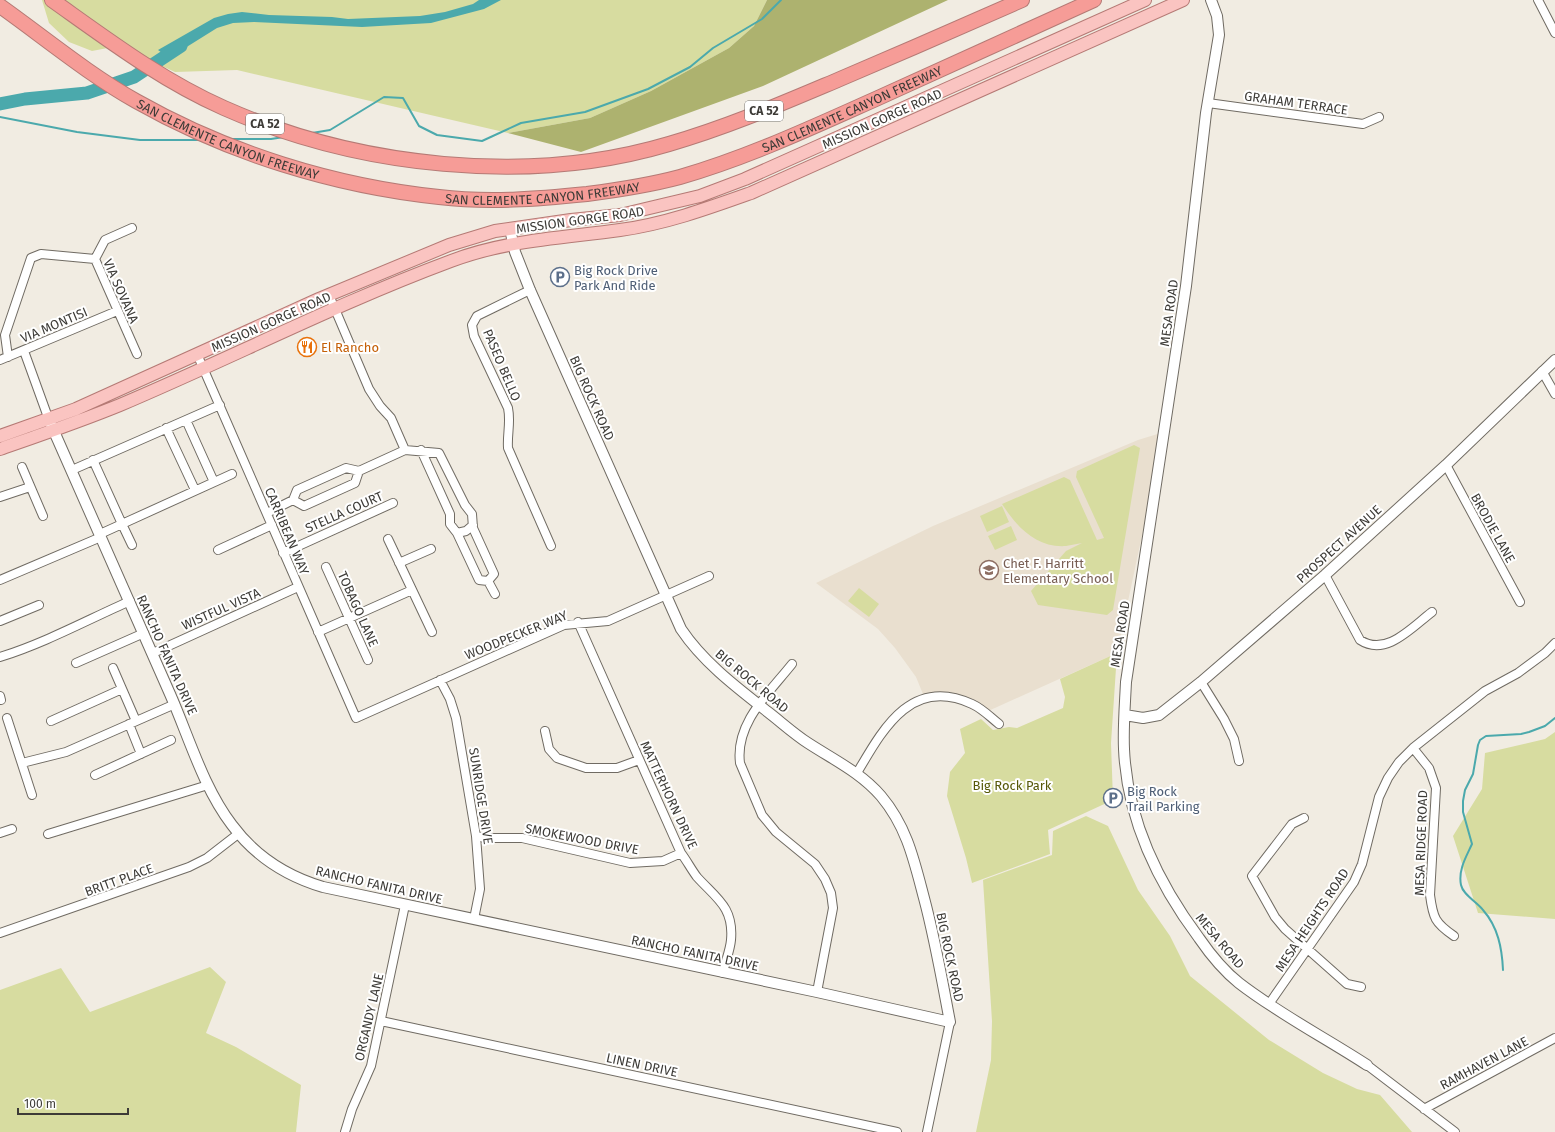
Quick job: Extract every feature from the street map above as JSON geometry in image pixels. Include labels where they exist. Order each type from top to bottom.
[{"type":"highway","name":"SAN CLEMENTE CANYON FREEWAY","points":[[52,0],[137,61],[224,108],[270,126],[356,150],[393,157],[427,162],[508,166],[566,163],[612,157],[666,145],[733,124],[1022,0]]},
{"type":"highway","name":"SAN CLEMENTE CANYON FREEWAY","points":[[0,6],[102,79],[136,101],[190,128],[241,150],[303,171],[352,183],[398,192],[441,198],[484,200],[536,199],[620,190],[678,178],[740,158],[799,134],[1094,0]]},
{"type":"main road","name":"MISSION GORGE ROAD","points":[[0,450],[197,354],[329,295],[449,245],[482,234],[620,215],[700,196],[745,179],[1146,0]]},
{"type":"main road","name":"MISSION GORGE ROAD","points":[[0,436],[52,425],[120,405],[250,346],[452,260],[486,249],[513,244],[567,235],[622,230],[700,211],[751,193],[1183,0]]},
{"type":"main road","points":[[250,346],[250,341],[252,338],[276,325],[276,318]]},
{"type":"street","name":"MESA ROAD","points":[[1211,0],[1217,16],[1219,35],[1208,103],[1186,286],[1126,682],[1124,749],[1128,786],[1139,830],[1158,872],[1181,914],[1209,952],[1238,982],[1269,1004],[1367,1065],[1455,1132]]},
{"type":"street","points":[[1538,0],[1555,33]]},
{"type":"street","name":"GRAHAM TERRACE","points":[[1208,103],[1363,124],[1379,117]]},
{"type":"street","points":[[95,258],[105,240],[132,228]]},
{"type":"street","name":"BIG ROCK ROAD","points":[[510,229],[513,244],[530,290],[678,624],[693,645],[718,671],[807,743],[857,773],[888,806],[900,824],[911,848],[933,933],[950,1022],[927,1132]]},
{"type":"street","name":"VIA SOVANA","points":[[4,359],[5,335],[31,258],[41,254],[95,258],[137,354]]},
{"type":"street","name":"PASEO BELLO","points":[[530,290],[477,316],[472,325],[474,336],[508,408],[510,420],[507,439],[508,448],[551,546]]},
{"type":"street","points":[[329,295],[369,389],[380,406],[391,418],[405,450]]},
{"type":"street","name":"VIA MONTISI","points":[[4,359],[118,311]]},
{"type":"street","points":[[24,351],[52,425]]},
{"type":"street","name":"CARRIBEAN WAY","points":[[197,354],[356,718]]},
{"type":"street","name":"PROSPECT AVENUE","points":[[1125,715],[1143,718],[1159,715],[1201,682],[1325,575],[1446,465],[1555,360]]},
{"type":"street","points":[[1542,371],[1555,394]]},
{"type":"street","points":[[72,470],[220,405]]},
{"type":"street","points":[[186,420],[214,482]]},
{"type":"street","name":"RANCHO FANITA DRIVE","points":[[52,425],[153,653],[208,784],[225,815],[238,834],[269,862],[300,879],[323,887],[474,918],[950,1022]]},
{"type":"street","points":[[166,428],[195,490]]},
{"type":"street","points":[[267,513],[293,500],[297,490],[346,468],[359,471],[405,450],[439,453],[465,505],[472,514],[473,524],[494,574],[488,581]]},
{"type":"street","points":[[423,451],[450,514],[450,524],[457,533],[479,580],[488,581]]},
{"type":"street","points":[[93,460],[132,545]]},
{"type":"street","name":"BRODIE LANE","points":[[1446,465],[1520,602]]},
{"type":"street","points":[[22,467],[43,516]]},
{"type":"street","points":[[293,500],[304,506],[355,483],[359,471]]},
{"type":"street","points":[[0,580],[101,536],[122,524],[232,474]]},
{"type":"street","points":[[0,497],[30,487]]},
{"type":"street","name":"STELLA COURT","points":[[284,553],[393,503]]},
{"type":"street","points":[[457,533],[466,531],[473,524]]},
{"type":"street","points":[[218,550],[272,526]]},
{"type":"street","points":[[388,539],[432,632]]},
{"type":"street","points":[[399,563],[432,549]]},
{"type":"street","name":"TOBAGO LANE","points":[[326,567],[368,660]]},
{"type":"street","points":[[1325,575],[1360,640],[1368,645],[1374,646],[1389,644],[1432,612]]},
{"type":"street","name":"WOODPECKER WAY","points":[[356,718],[564,625],[578,622],[608,620],[710,576]]},
{"type":"street","points":[[488,581],[495,594]]},
{"type":"street","name":"WISTFUL VISTA","points":[[153,653],[298,588]]},
{"type":"street","points":[[318,632],[412,590]]},
{"type":"street","points":[[0,657],[29,648],[56,634],[130,601]]},
{"type":"street","points":[[0,621],[39,605]]},
{"type":"street","name":"MATTERHORN DRIVE","points":[[578,622],[682,853],[697,876],[720,899],[730,920],[731,940],[723,973]]},
{"type":"street","points":[[76,663],[144,633]]},
{"type":"street","name":"MESA HEIGHTS ROAD","points":[[1269,1004],[1354,882],[1362,864],[1383,788],[1393,770],[1413,748],[1485,691],[1507,680],[1532,664],[1555,643]]},
{"type":"street","points":[[792,664],[759,705],[742,733],[739,747],[740,763],[762,815],[776,832],[815,864],[825,879],[833,908],[817,992]]},
{"type":"street","points":[[113,668],[122,689],[141,754]]},
{"type":"street","name":"SUNRIDGE DRIVE","points":[[440,680],[450,699],[456,718],[476,836],[480,889],[474,918]]},
{"type":"street","points":[[1201,682],[1234,739],[1238,761]]},
{"type":"street","points":[[51,720],[122,689]]},
{"type":"street","points":[[857,773],[890,721],[902,709],[917,701],[938,697],[959,700],[972,704],[986,712],[999,724]]},
{"type":"street","points":[[22,763],[66,752],[175,704]]},
{"type":"street","points":[[7,718],[32,795]]},
{"type":"street","points":[[545,730],[550,749],[557,758],[586,768],[618,768],[640,760]]},
{"type":"street","points":[[95,775],[171,740]]},
{"type":"street","name":"MESA RIDGE ROAD","points":[[1413,748],[1429,768],[1436,788],[1430,895],[1432,908],[1438,926],[1454,936]]},
{"type":"street","points":[[48,834],[208,784]]},
{"type":"street","points":[[1304,818],[1292,824],[1252,876],[1275,917],[1284,929],[1347,984],[1361,987]]},
{"type":"street","points":[[0,832],[12,829]]},
{"type":"street","name":"BRITT PLACE","points":[[0,933],[189,868],[207,858],[238,834]]},
{"type":"street","name":"SMOKEWOOD DRIVE","points":[[476,836],[488,838],[522,838],[630,863],[662,861],[682,853]]},
{"type":"street","name":"ORGANDY LANE","points":[[345,1132],[352,1108],[371,1066],[405,905]]},
{"type":"street","name":"LINEN DRIVE","points":[[381,1021],[897,1132]]},
{"type":"street","name":"RAMHAVEN LANE","points":[[1424,1109],[1555,1038]]},
{"type":"shaded area","name":"Chet F. Harritt Elementary School","points":[[1164,432],[1117,653],[986,712],[959,700],[925,699],[916,677],[895,648],[878,629],[816,583],[933,526],[1138,440]]},
{"type":"green space","points":[[42,0],[767,0],[754,26],[729,48],[651,91],[590,118],[508,133],[237,70],[175,72],[118,46],[92,51],[69,42],[49,23]]},
{"type":"green space","points":[[767,0],[948,0],[763,86],[581,152],[508,133],[590,118],[651,91],[729,48],[754,26]]},
{"type":"green space","points":[[1134,445],[1140,448],[1113,610],[1107,615],[1038,605],[1031,591],[1066,551],[1082,543],[1066,546],[1045,544],[1021,528],[1002,504],[1064,477],[1070,480],[1097,540],[1104,538],[1076,477],[1077,471]]},
{"type":"green space","points":[[1002,506],[1009,522],[987,532],[980,516]]},
{"type":"green space","points":[[1011,526],[1017,540],[995,550],[988,536]]},
{"type":"green space","points":[[859,588],[879,604],[869,617],[848,601]]},
{"type":"green space","name":"Big Rock Park","points":[[1117,653],[1111,743],[1113,800],[1048,830],[1050,854],[972,883],[947,796],[950,772],[965,753],[960,729],[981,719],[993,730],[1009,727],[1017,728],[1063,708],[1065,697],[1060,679]]},
{"type":"green space","points":[[1555,732],[1555,919],[1478,913],[1453,836],[1482,789],[1485,753],[1545,739]]},
{"type":"green space","points":[[1086,816],[1108,826],[1138,890],[1170,936],[1190,976],[1269,1040],[1323,1073],[1357,1089],[1380,1095],[1412,1132],[976,1132],[991,1060],[992,1021],[983,880],[1052,855],[1053,831]]},
{"type":"green space","points":[[210,967],[226,982],[206,1033],[236,1047],[301,1085],[296,1132],[0,1132],[0,990],[61,968],[90,1012]]},
{"type":"water","points":[[479,0],[501,0],[484,9],[431,23],[362,27],[254,22],[233,23],[217,28],[169,58],[158,50],[214,18],[228,14],[242,12],[269,15],[348,19],[420,16],[445,12],[473,4]]},
{"type":"waterway","points":[[312,133],[330,130],[384,97],[403,98],[419,126],[437,135],[482,141],[521,123],[585,112],[648,89],[690,67],[713,48],[762,19],[781,0]]},
{"type":"waterway","points":[[0,104],[25,99],[87,93],[134,77],[181,46]]},
{"type":"waterway","points":[[0,117],[77,132],[140,140],[200,140]]},
{"type":"waterway","points":[[232,139],[271,139],[284,137]]},
{"type":"waterway","points":[[1503,970],[1502,954],[1496,931],[1488,917],[1464,892],[1461,885],[1460,879],[1462,869],[1472,844],[1463,812],[1465,790],[1473,774],[1480,740],[1486,736],[1521,734],[1529,732],[1545,726],[1555,718]]},
{"type":"place","name":"Big Rock Drive Park And Ride","points":[[560,277]]},
{"type":"place","name":"El Rancho","points":[[307,347]]},
{"type":"place","name":"Chet F. Harritt Elementary School","points":[[989,570]]},
{"type":"place","name":"Big Rock Trail Parking","points":[[1113,798]]}]
